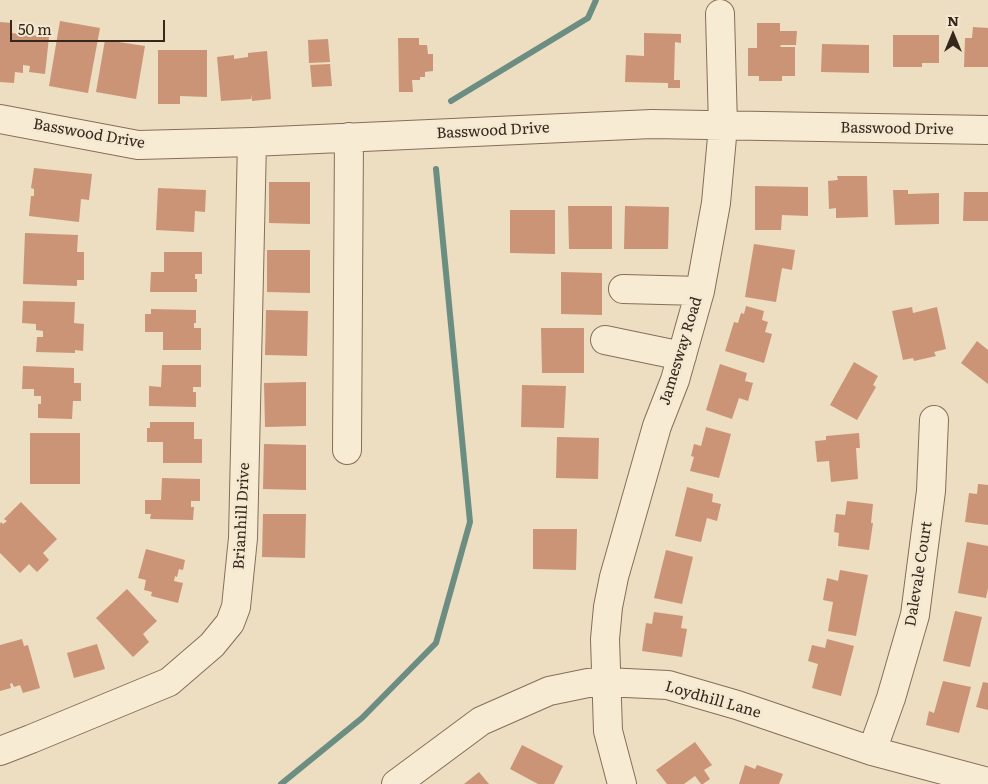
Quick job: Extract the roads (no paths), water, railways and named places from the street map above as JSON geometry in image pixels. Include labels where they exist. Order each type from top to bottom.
[{"type":"street","name":"Jamesway Road","points":[[622,784],[608,731],[605,639],[608,607],[614,577],[657,426],[675,380],[700,292],[716,203],[722,126],[720,14]]},
{"type":"street","name":"Basswood Drive","points":[[0,118],[138,145],[252,142],[652,124],[988,130]]},
{"type":"street","points":[[347,450],[349,137]]},
{"type":"street","name":"Brianhill Drive","points":[[0,750],[169,682],[212,645],[230,623],[236,607],[243,538],[252,142]]},
{"type":"street","points":[[623,289],[700,292]]},
{"type":"street","points":[[606,340],[682,356]]},
{"type":"street","name":"Dalevale Court","points":[[872,751],[891,698],[915,615],[931,492],[934,420]]},
{"type":"street","name":"Loydhill Lane","points":[[396,784],[481,721],[549,691],[588,683],[606,682],[668,685],[737,705],[872,751],[980,782]]},
{"type":"waterway","points":[[451,101],[588,18],[596,0]]},
{"type":"waterway","points":[[281,784],[362,718],[436,643],[470,522],[436,169]]}]
